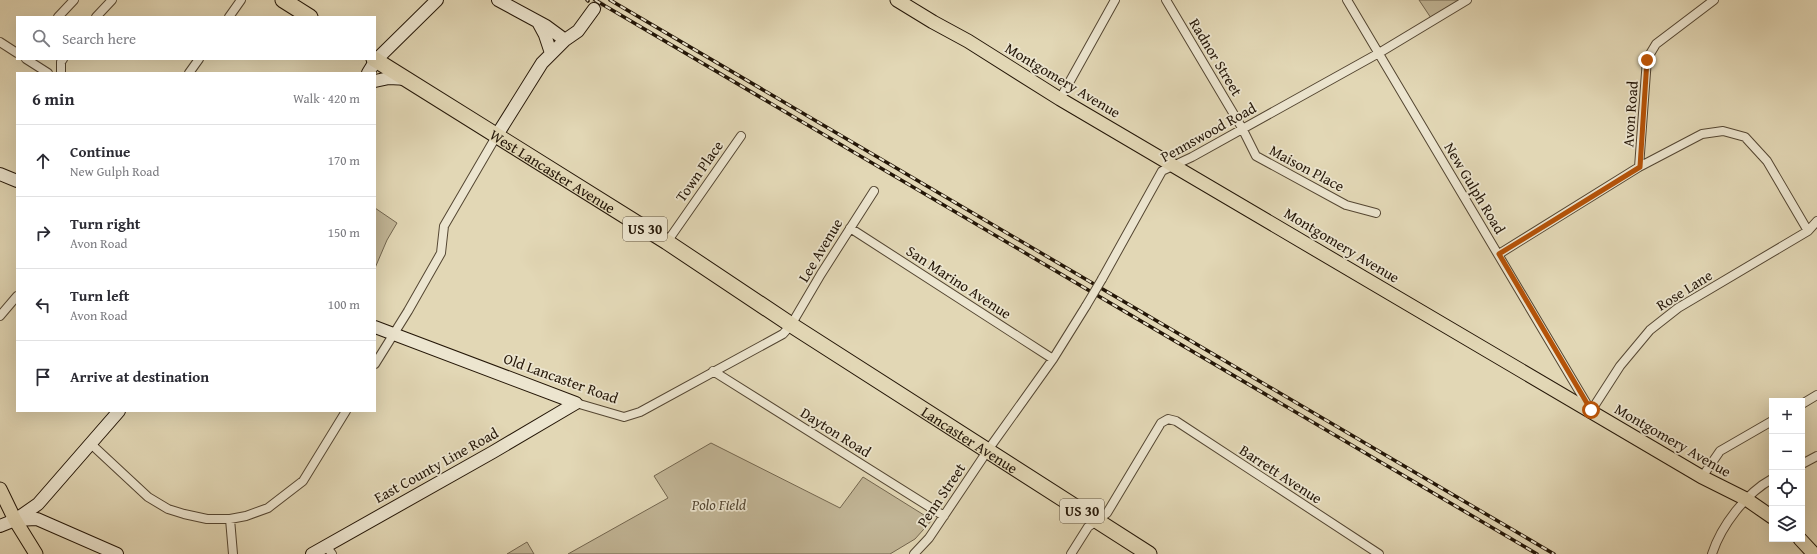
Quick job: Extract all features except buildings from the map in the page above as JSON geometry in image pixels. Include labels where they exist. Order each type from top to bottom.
[{"type":"highway","points":[[292,2],[309,16]]},
{"type":"highway","name":"West Lancaster Avenue","points":[[375,60],[408,79],[594,198],[667,242],[791,325]]},
{"type":"highway","name":"Lancaster Avenue","points":[[791,325],[1149,554]]},
{"type":"main road","name":"Montgomery Avenue","points":[[897,0],[968,41],[1060,99],[1591,410],[1702,477],[1746,499],[1769,515]]},
{"type":"main road","points":[[0,489],[15,520],[36,554]]},
{"type":"main road","points":[[1803,542],[1814,554]]},
{"type":"street","points":[[59,16],[74,0]]},
{"type":"street","points":[[97,16],[112,0]]},
{"type":"street","points":[[230,16],[241,0]]},
{"type":"street","points":[[376,59],[437,0]]},
{"type":"street","points":[[498,0],[538,22],[565,40]]},
{"type":"street","points":[[1060,99],[1115,0]]},
{"type":"street","name":"Radnor Street","points":[[1166,0],[1242,128]]},
{"type":"street","name":"New Gulph Road","points":[[1346,0],[1591,410]]},
{"type":"street","name":"Pennswood Road","points":[[988,450],[1053,359],[1102,279],[1162,171],[1176,166],[1242,128],[1379,54],[1467,0]]},
{"type":"street","name":"Avon Road","points":[[1499,254],[1640,167],[1647,60],[1656,44],[1714,0]]},
{"type":"street","points":[[376,362],[441,253],[444,226],[497,135],[542,63],[565,40],[578,30],[594,9]]},
{"type":"street","points":[[538,22],[545,35],[551,54]]},
{"type":"street","points":[[0,42],[16,52]]},
{"type":"street","points":[[28,60],[46,72]]},
{"type":"street","points":[[62,60],[61,62],[62,72]]},
{"type":"street","points":[[190,72],[198,60]]},
{"type":"street","points":[[369,72],[375,60]]},
{"type":"street","points":[[376,81],[389,78],[408,79]]},
{"type":"street","name":"Maison Place","points":[[1242,128],[1256,156],[1346,205],[1376,213]]},
{"type":"street","points":[[1640,167],[1702,134],[1723,131],[1745,138],[1767,161],[1808,232]]},
{"type":"street","name":"Town Place","points":[[667,242],[740,136]]},
{"type":"street","points":[[0,174],[16,181]]},
{"type":"street","name":"Lee Avenue","points":[[791,325],[874,191]]},
{"type":"street","name":"Rose Lane","points":[[1591,410],[1620,366],[1650,330],[1678,308],[1808,232],[1817,221]]},
{"type":"street","name":"San Marino Avenue","points":[[850,228],[1053,359]]},
{"type":"street","points":[[0,316],[16,297]]},
{"type":"street","name":"Old Lancaster Road","points":[[376,327],[576,403],[624,417],[653,406],[713,371],[783,334],[791,325]]},
{"type":"street","name":"Dayton Road","points":[[713,371],[944,516]]},
{"type":"street","points":[[1805,402],[1817,395]]},
{"type":"street","name":"East County Line Road","points":[[312,554],[329,550],[576,403]]},
{"type":"street","points":[[0,526],[15,520],[38,504],[118,412]]},
{"type":"street","points":[[91,444],[148,497],[168,509],[184,514],[207,518],[230,519],[246,516],[268,508],[303,481],[345,412]]},
{"type":"street","name":"Barrett Avenue","points":[[1096,520],[1107,513],[1161,424],[1168,419],[1176,421],[1379,554]]},
{"type":"street","points":[[1702,477],[1720,451],[1769,423]]},
{"type":"street","name":"Penn Street","points":[[914,554],[929,538],[988,450]]},
{"type":"street","points":[[1805,462],[1817,456]]},
{"type":"street","points":[[1712,554],[1714,547],[1736,511],[1746,499],[1769,481]]},
{"type":"street","points":[[15,520],[37,519],[117,554]]},
{"type":"street","points":[[230,519],[233,554]]},
{"type":"street","points":[[1071,554],[1088,527],[1096,520]]},
{"type":"green space","points":[[1419,0],[1460,0],[1431,18]]},
{"type":"green space","points":[[376,209],[397,223],[387,240],[376,266]]},
{"type":"green space","name":"Polo Field","points":[[711,443],[840,508],[863,477],[932,520],[915,539],[890,554],[568,554],[668,498],[654,476]]},
{"type":"green space","points":[[527,542],[534,554],[507,554]]},
{"type":"tunnel","points":[[594,9],[600,0]]},
{"type":"railway","points":[[595,0],[1537,554]]},
{"type":"railway","points":[[610,0],[1554,554]]},
{"type":"route","points":[[1591,410],[1499,254],[1608,185],[1640,167],[1647,60]]}]
